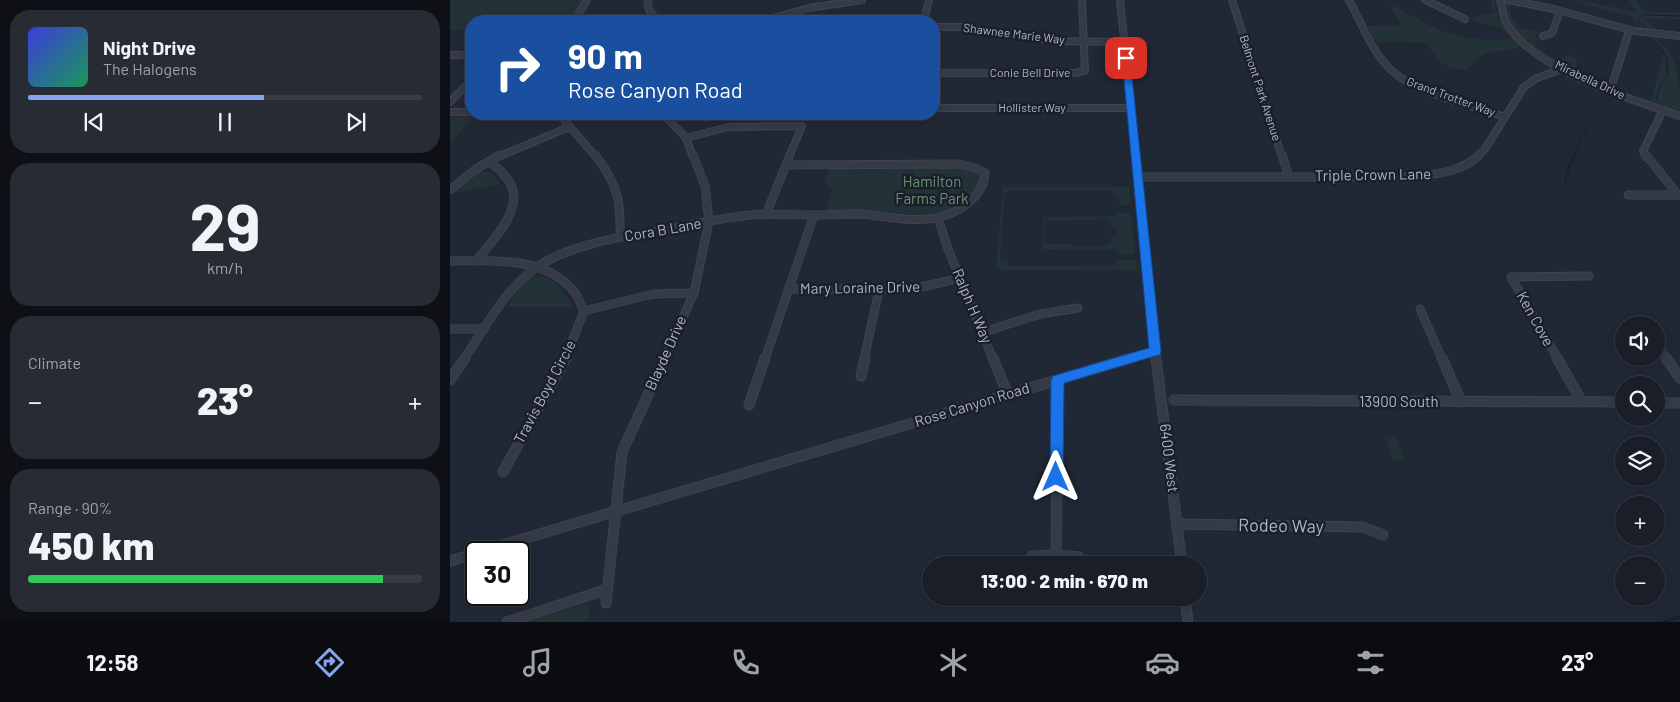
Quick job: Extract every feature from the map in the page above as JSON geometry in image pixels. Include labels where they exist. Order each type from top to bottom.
[{"type":"street","points":[[578,15],[586,0]]},
{"type":"street","points":[[648,0],[647,4],[652,15]]},
{"type":"street","points":[[784,15],[809,8],[862,0]]},
{"type":"street","points":[[926,15],[930,0]]},
{"type":"street","name":"Conie Bell Drive","points":[[940,73],[1075,73],[1085,71],[1082,42],[1082,0]]},
{"type":"street","points":[[1120,0],[1155,351]]},
{"type":"street","name":"Belmont Park Avenue","points":[[1232,0],[1289,177]]},
{"type":"street","name":"Grand Trotter Way","points":[[1350,0],[1386,66],[1397,76],[1418,87],[1505,117]]},
{"type":"street","points":[[1425,0],[1465,19]]},
{"type":"street","name":"Mirabella Drive","points":[[1500,0],[1503,15],[1514,33],[1535,51],[1562,69],[1610,91],[1680,116]]},
{"type":"street","points":[[1508,0],[1560,11],[1629,31],[1678,36],[1680,40]]},
{"type":"street","points":[[1543,36],[1552,33],[1560,11]]},
{"type":"street","name":"Shawnee Marie Way","points":[[940,27],[962,27],[1054,41],[1125,42]]},
{"type":"street","points":[[1017,36],[1022,28]]},
{"type":"street","points":[[984,39],[988,31]]},
{"type":"street","points":[[1610,91],[1629,31]]},
{"type":"street","points":[[450,55],[465,55]]},
{"type":"street","name":"Triple Crown Lane","points":[[1139,177],[1411,177],[1451,171],[1466,165],[1482,153],[1521,90],[1527,84],[1539,77],[1562,69]]},
{"type":"street","points":[[450,102],[465,86]]},
{"type":"street","name":"Hollister Way","points":[[940,108],[1131,108]]},
{"type":"street","points":[[1663,110],[1644,151],[1649,162],[1679,195]]},
{"type":"street","points":[[450,112],[465,112]]},
{"type":"street","points":[[564,120],[606,170],[616,188],[622,210],[620,237]]},
{"type":"street","name":"Blayde Drive","points":[[606,603],[622,452],[694,292],[709,222],[705,186],[686,138],[668,120]]},
{"type":"street","points":[[450,190],[474,170],[489,161],[568,126]]},
{"type":"street","points":[[686,138],[721,126],[802,126],[766,214]]},
{"type":"street","points":[[476,261],[503,224],[514,205],[513,186],[503,171],[489,161]]},
{"type":"street","points":[[786,164],[959,164],[972,166],[985,173],[984,185],[964,206],[938,218]]},
{"type":"street","points":[[1628,195],[1679,195]]},
{"type":"street","name":"Cora B Lane","points":[[450,380],[513,287],[536,266],[579,246],[620,237],[766,214],[857,214],[914,219],[938,218]]},
{"type":"street","points":[[749,405],[814,215]]},
{"type":"street","name":"Ralph H Way","points":[[938,218],[948,249],[984,332],[1008,394]]},
{"type":"street","points":[[450,261],[512,261],[536,266],[563,280],[576,294],[584,311],[653,294],[694,292]]},
{"type":"street","name":"Ken Cove","points":[[1582,402],[1512,277],[1589,276]]},
{"type":"street","name":"Mary Loraine Drive","points":[[788,289],[913,289],[960,278]]},
{"type":"street","points":[[860,376],[879,290]]},
{"type":"street","points":[[984,332],[1040,314],[1078,308]]},
{"type":"street","points":[[1420,309],[1461,402]]},
{"type":"street","name":"Travis Boyd Circle","points":[[502,472],[570,350],[584,311]]},
{"type":"street","points":[[450,329],[484,328]]},
{"type":"street","name":"Rose Canyon Road","points":[[518,541],[1155,351]]},
{"type":"street","name":"6400 West","points":[[1155,351],[1181,556]]},
{"type":"street","points":[[1665,356],[1680,378]]},
{"type":"street","points":[[1056,555],[1058,380]]},
{"type":"street","name":"13900 South","points":[[1174,400],[1615,402]]},
{"type":"street","points":[[1665,402],[1680,403]]},
{"type":"street","name":"Rodeo Way","points":[[1177,524],[1363,527],[1383,534]]},
{"type":"street","points":[[1032,556],[1068,556]]},
{"type":"street","name":"Rose Canyon Road","points":[[450,561],[465,557]]},
{"type":"street","points":[[507,622],[608,590]]},
{"type":"street","points":[[1186,606],[1188,622]]},
{"type":"green space","points":[[450,0],[587,0],[573,15],[465,15],[465,31],[450,30]]},
{"type":"green space","points":[[1491,0],[1495,0],[1499,18],[1509,33],[1553,69],[1521,47],[1484,54],[1467,69],[1461,70],[1440,63],[1427,43],[1376,42],[1367,26],[1402,26],[1390,7],[1398,7],[1425,23],[1451,34],[1479,39],[1511,39],[1502,28],[1474,21],[1472,17],[1494,13]]},
{"type":"green space","points":[[1569,0],[1586,1],[1637,12],[1629,0],[1635,0],[1646,12],[1680,12],[1680,19],[1646,19],[1660,33],[1645,32],[1633,17]]},
{"type":"green space","points":[[1505,2],[1508,2],[1512,18],[1519,28],[1538,32],[1535,36],[1540,39],[1533,43],[1555,59],[1569,55],[1578,61],[1575,70],[1606,86],[1561,65],[1535,47],[1514,26]]},
{"type":"green space","points":[[1648,35],[1664,46],[1673,60],[1678,77],[1680,113],[1620,93],[1615,89],[1651,101],[1664,51]]},
{"type":"green space","points":[[450,117],[465,117],[465,120],[471,120],[450,143]]},
{"type":"green space","name":"Hamilton Farms Park","points":[[829,167],[965,167],[977,173],[981,181],[977,189],[964,202],[954,208],[934,214],[826,211],[833,190],[825,183]]},
{"type":"green space","points":[[486,171],[491,173],[500,184],[454,193],[480,172]]},
{"type":"green space","points":[[1003,187],[1129,187],[1131,205],[1120,205],[1119,197],[1113,194],[1112,190],[1010,190],[1005,193],[1000,259],[1007,259],[1007,266],[1117,265],[1117,260],[1136,260],[1137,270],[996,270]]},
{"type":"green space","points":[[1116,213],[1131,213],[1135,254],[1119,254],[1118,250],[1042,249],[1043,237],[1045,237],[1045,244],[1073,244],[1073,247],[1107,246],[1107,244],[1112,244],[1111,238],[1116,237],[1116,227],[1111,227],[1111,221],[1106,221],[1106,219],[1046,221],[1045,228],[1043,229],[1044,217],[1116,216]]},
{"type":"green space","points":[[536,276],[548,279],[558,286],[572,307],[507,307],[525,281]]},
{"type":"green space","points":[[1385,437],[1397,437],[1405,461],[1393,461]]},
{"type":"green space","points":[[583,605],[588,606],[590,611],[587,622],[523,622]]},
{"type":"waterway","points":[[1645,15],[1680,16]]},
{"type":"waterway","points":[[1639,18],[1638,20],[1646,29]]},
{"type":"waterway","points":[[1652,38],[1666,55],[1668,76],[1661,84],[1656,99]]},
{"type":"waterway","points":[[1574,156],[1585,130],[1601,115],[1610,99]]},
{"type":"waterway","points":[[1565,182],[1569,166],[1574,156]]},
{"type":"waterway","points":[[1663,622],[1680,617]]},
{"type":"route","points":[[1056,477],[1058,380],[1155,351],[1126,58]]}]
